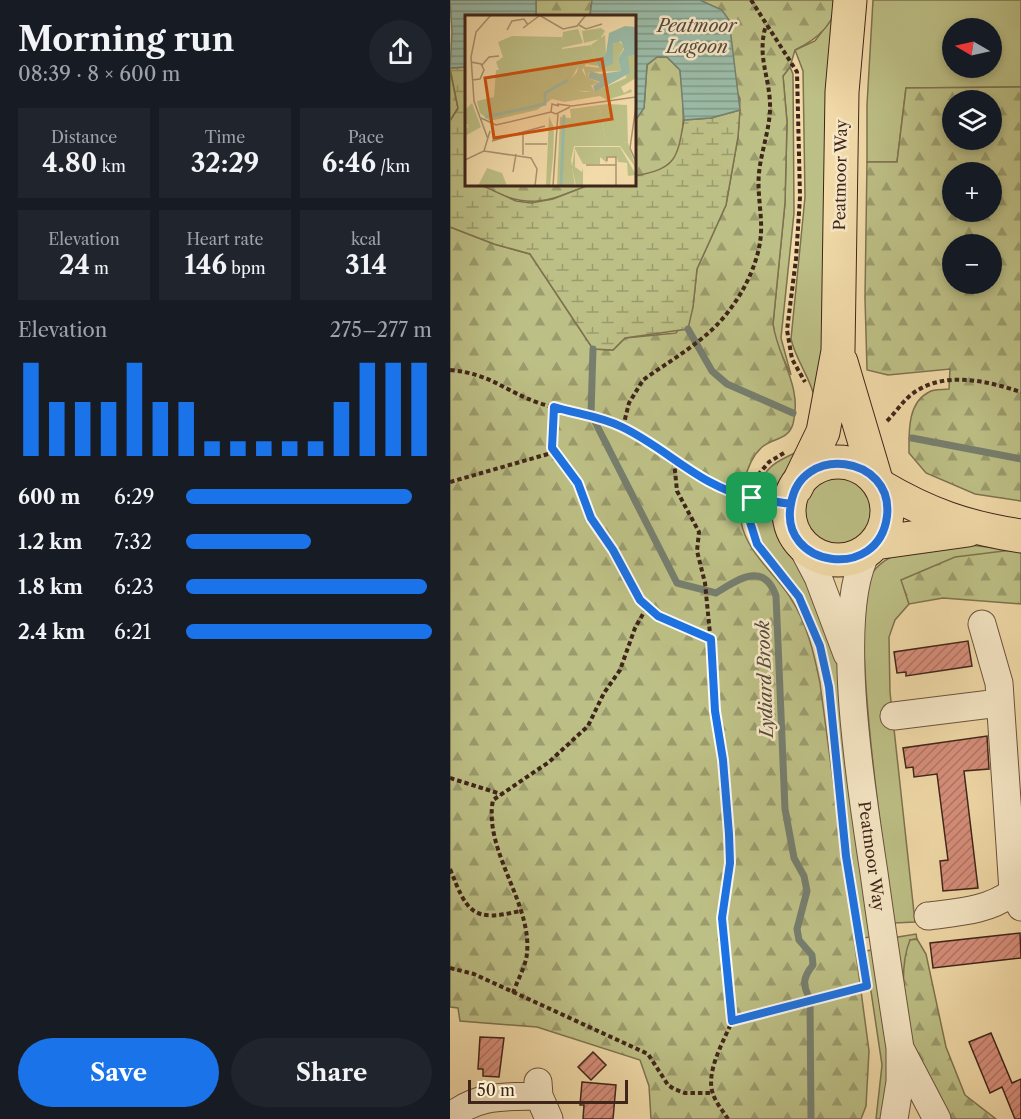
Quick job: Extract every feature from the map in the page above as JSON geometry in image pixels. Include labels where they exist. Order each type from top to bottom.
[{"type":"main road","name":"Peatmoor Way","points":[[793,496],[823,432],[838,351],[842,92],[850,0]]},
{"type":"main road","name":"Peatmoor Way","points":[[838,351],[878,483]]},
{"type":"main road","points":[[976,529],[872,547],[850,559],[829,559],[811,552],[797,537],[790,518],[793,496],[801,479],[818,467],[837,463],[857,466],[878,483],[922,510],[976,529],[1021,536]]},
{"type":"main road","points":[[872,547],[887,515],[887,505],[878,483]]},
{"type":"street","points":[[752,498],[793,496]]},
{"type":"street","name":"Peatmoor Way","points":[[797,537],[818,577],[851,663]]},
{"type":"street","name":"Peatmoor Way","points":[[872,547],[856,577],[851,663],[860,766],[900,1048],[900,1082],[894,1119]]},
{"type":"street","points":[[928,916],[983,909],[1003,900],[1017,899],[1016,843],[997,672],[982,624]]},
{"type":"street","points":[[894,716],[999,703]]},
{"type":"street","name":"Peatmoor Way","points":[[900,1048],[938,1119]]},
{"type":"street","points":[[450,1117],[472,1102],[485,1099],[542,1099]]},
{"type":"path","points":[[751,0],[797,72],[800,206],[787,339],[792,359],[807,385]]},
{"type":"path","points":[[623,427],[636,388],[643,380],[707,334],[723,318],[748,279],[756,260],[761,234],[759,175],[768,132],[770,109],[769,88],[761,58],[761,42],[766,25]]},
{"type":"path","points":[[450,370],[477,374],[537,403],[602,419],[623,427],[721,490],[752,498]]},
{"type":"path","points":[[884,423],[913,393],[930,383],[970,380],[1021,392]]},
{"type":"path","points":[[554,407],[552,438],[555,452],[578,483],[591,518],[613,550],[629,584],[658,616],[711,639]]},
{"type":"path","points":[[450,482],[555,452]]},
{"type":"path","points":[[786,452],[763,468],[757,476],[750,522],[757,544],[802,603]]},
{"type":"path","points":[[674,461],[677,491],[699,532],[697,551],[705,583],[715,711],[723,760],[730,863],[722,918],[732,1021],[719,1050],[712,1093],[728,1119]]},
{"type":"path","points":[[513,993],[528,955],[526,928],[491,812],[493,800],[549,762],[588,726],[604,693],[620,670],[635,628],[647,606]]},
{"type":"path","points":[[450,778],[501,794]]},
{"type":"path","points":[[450,869],[463,901],[477,914],[500,916],[520,911]]},
{"type":"path","points":[[450,968],[474,974],[648,1054],[668,1085],[674,1089],[685,1093],[712,1093]]},
{"type":"path","points":[[865,976],[868,996]]},
{"type":"path","points":[[732,1021],[867,986]]},
{"type":"green space","points":[[536,0],[592,0],[590,15],[536,15]]},
{"type":"green space","points":[[700,0],[837,0],[833,17],[823,31],[795,50],[790,67],[783,76],[787,122],[785,203],[773,324],[792,385],[795,410],[791,430],[765,445],[755,455],[744,482],[740,512],[744,532],[754,552],[784,588],[801,617],[820,683],[869,1051],[866,1106],[861,1119],[651,1119],[649,1086],[640,1060],[537,1027],[460,1021],[458,1008],[450,1007],[450,227],[494,244],[530,254],[593,349],[613,350],[625,338],[676,333],[693,307],[697,269],[726,205],[738,137],[740,99]]},
{"type":"green space","points":[[873,0],[1021,0],[1021,87],[906,88],[897,162],[867,162],[867,105]]},
{"type":"green space","points":[[836,13],[826,342],[815,400],[791,339],[805,197],[803,71],[795,50],[815,41]]},
{"type":"green space","points":[[657,57],[667,57],[680,70],[683,108],[682,137],[674,160],[666,168],[655,173],[636,176],[636,118],[644,108],[647,65]]},
{"type":"green space","points":[[465,67],[465,186],[483,186],[516,201],[531,203],[553,199],[586,186],[636,186],[636,176],[659,170],[672,160],[679,144],[684,120],[711,118],[740,110],[738,137],[726,205],[697,269],[688,329],[625,338],[613,350],[593,349],[530,254],[494,244],[450,227],[450,121],[458,108],[450,68]]},
{"type":"green space","points":[[790,67],[793,74],[794,213],[781,338],[791,375],[776,343],[773,324],[785,203],[787,122],[783,76]]},
{"type":"green space","points":[[450,70],[458,108],[450,121]]},
{"type":"green space","points":[[1021,87],[1021,501],[975,494],[926,473],[909,453],[913,411],[922,397],[931,391],[949,389],[950,369],[888,375],[867,370],[865,298],[867,162],[897,162],[906,88]]},
{"type":"green space","points":[[483,186],[586,186],[547,200],[535,201],[523,201],[496,193]]},
{"type":"green space","points":[[797,452],[776,487],[758,489],[764,475],[772,466]]},
{"type":"green space","points":[[831,477],[845,477],[857,482],[867,492],[872,511],[867,530],[857,540],[845,545],[831,545],[819,540],[809,530],[804,518],[804,504],[809,492],[819,482]]},
{"type":"green space","points":[[755,508],[770,515],[785,546],[802,570],[837,658],[870,937],[863,938],[847,824],[833,686],[824,645],[802,595],[761,541],[756,531]]},
{"type":"green space","points":[[970,545],[1012,550],[902,581],[909,604],[895,620],[889,637],[890,692],[915,922],[894,923],[870,740],[864,634],[866,595],[873,572],[893,556],[932,547]]},
{"type":"green space","points":[[1012,550],[1021,552],[1021,604],[943,598],[909,604],[901,580],[955,557]]},
{"type":"green space","points":[[916,934],[917,939],[910,940],[907,1021],[896,940],[898,937]]},
{"type":"green space","points":[[917,939],[926,954],[946,1047],[965,1095],[996,1119],[949,1119],[921,1076],[911,1045],[904,989],[906,954],[910,940]]},
{"type":"green space","points":[[872,950],[889,1058],[883,1119],[876,1119],[882,1065],[865,951]]},
{"type":"water","points":[[450,0],[536,0],[536,15],[465,15],[465,67],[450,68],[452,32]]},
{"type":"water","name":"Peatmoor Lagoon","points":[[592,0],[700,0],[722,10],[729,20],[740,110],[711,118],[684,120],[680,70],[667,57],[657,57],[647,65],[644,108],[636,120],[636,15],[590,15]]},
{"type":"building","points":[[968,641],[972,666],[906,676],[906,672],[897,673],[894,652]]},
{"type":"building","points":[[987,736],[989,769],[964,771],[978,888],[943,891],[940,861],[948,860],[937,774],[914,777],[913,767],[906,768],[903,748]]},
{"type":"building","points":[[1020,933],[1021,958],[933,968],[930,943]]},
{"type":"building","points":[[991,1033],[1012,1083],[1021,1079],[1021,1119],[1015,1119],[1002,1087],[990,1093],[969,1042]]},
{"type":"building","points":[[480,1037],[504,1038],[499,1077],[483,1076],[483,1069],[478,1069]]},
{"type":"building","points":[[593,1052],[606,1065],[591,1080],[578,1067]]},
{"type":"building","points":[[582,1082],[616,1085],[613,1119],[583,1119],[584,1105],[580,1105]]},
{"type":"waterway","points":[[688,329],[712,371],[727,384],[793,413]]},
{"type":"waterway","name":"Lydiard Brook","points":[[593,349],[591,414],[677,583],[716,593],[741,579],[758,576],[771,585],[776,596],[785,809],[794,858],[804,876],[807,891],[797,929],[799,940],[812,955],[813,965],[805,981],[810,999],[811,1119]]},
{"type":"waterway","points":[[912,438],[1021,459]]},
{"type":"route","points":[[752,498],[721,490],[623,427],[602,419],[554,407],[552,448],[578,483],[591,518],[613,550],[629,584],[640,600],[658,616],[711,639],[715,711],[727,796],[730,863],[722,918],[722,938],[732,1021],[867,986],[846,856],[829,687],[820,646],[799,597],[757,544],[750,522],[752,498],[791,504],[801,479],[809,472],[827,464],[848,463],[866,471],[876,480],[884,495],[887,515],[881,535],[868,550],[850,559],[829,559],[811,552],[797,537],[790,518],[791,504],[775,502],[752,498]]}]
